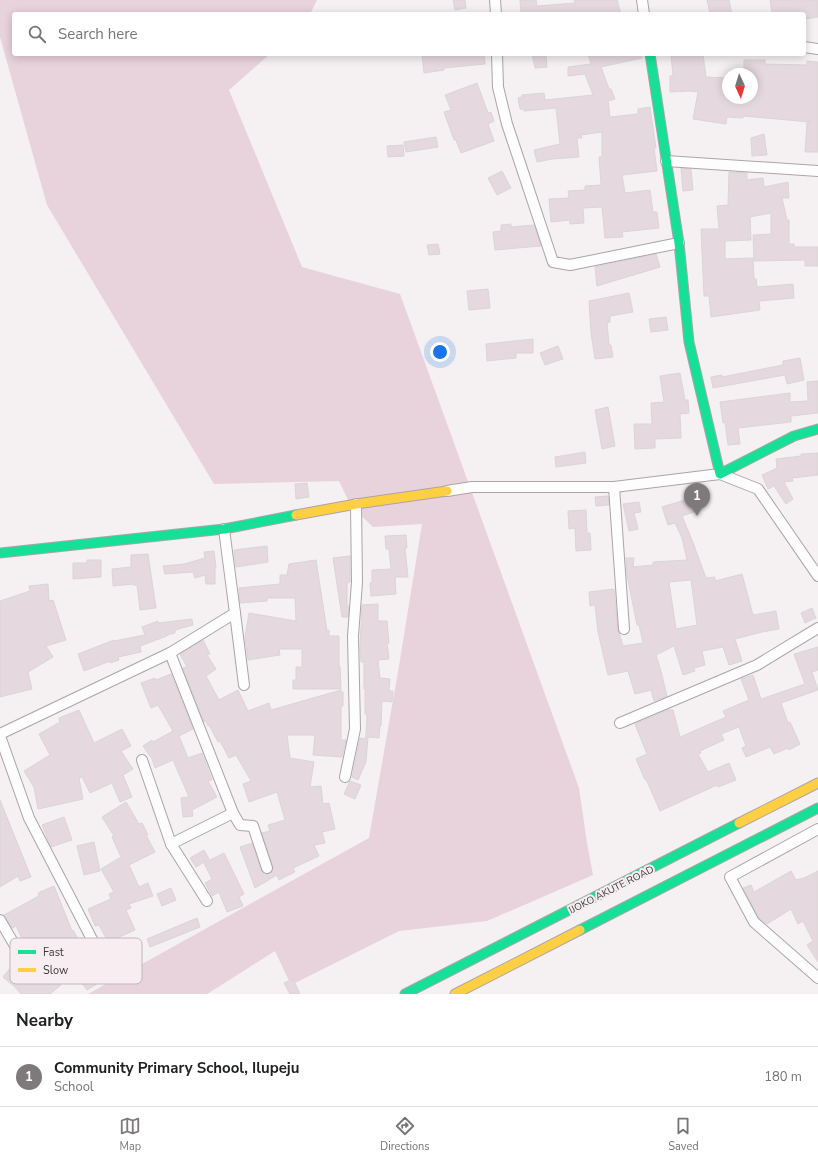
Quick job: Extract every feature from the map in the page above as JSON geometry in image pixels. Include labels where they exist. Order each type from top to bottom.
[{"type":"street","points":[[495,0],[496,12]]},
{"type":"street","points":[[642,0],[644,12]]},
{"type":"street","points":[[806,47],[818,49]]},
{"type":"street","points":[[497,56],[498,87],[505,117],[553,262],[570,265],[679,243]]},
{"type":"street","points":[[650,56],[679,243],[689,342],[720,474]]},
{"type":"street","points":[[666,161],[818,171]]},
{"type":"street","points":[[0,553],[224,529],[356,504],[472,487],[614,486],[720,474],[794,436],[818,429]]},
{"type":"street","points":[[720,474],[758,489],[818,576]]},
{"type":"street","points":[[614,486],[624,629]]},
{"type":"street","points":[[345,777],[354,729],[353,636],[357,582],[356,504]]},
{"type":"street","points":[[224,529],[244,685]]},
{"type":"street","points":[[91,938],[29,818],[0,735],[170,653],[235,613]]},
{"type":"street","points":[[620,723],[757,665],[818,628]]},
{"type":"street","points":[[170,653],[233,813],[240,825],[253,826],[267,868]]},
{"type":"street","points":[[142,760],[171,844],[206,901]]},
{"type":"street","name":"IJOKO AKUTE ROAD","points":[[405,994],[818,783]]},
{"type":"street","points":[[455,994],[818,808]]},
{"type":"street","points":[[171,844],[233,813]]},
{"type":"street","points":[[818,829],[730,877],[754,922],[818,978]]},
{"type":"street","points":[[0,920],[10,938]]},
{"type":"shaded area","points":[[0,0],[317,0],[311,12],[12,12],[12,56],[268,56],[229,90],[302,267],[400,294],[579,788],[593,875],[487,921],[399,931],[291,985],[275,951],[207,994],[88,994],[106,984],[142,984],[142,964],[369,838],[422,524],[373,527],[351,506],[339,481],[214,484],[47,205],[0,37]]},
{"type":"building","points":[[453,0],[465,0],[466,8],[455,10]]},
{"type":"building","points":[[520,0],[536,0],[537,6],[575,3],[574,0],[617,0],[620,12],[521,12]]},
{"type":"building","points":[[707,0],[729,0],[732,12],[710,12]]},
{"type":"building","points":[[770,0],[818,0],[818,17],[806,19],[806,12],[772,12]]},
{"type":"building","points":[[422,56],[484,56],[485,64],[444,68],[444,70],[424,73]]},
{"type":"building","points":[[532,56],[546,56],[547,67],[535,68]]},
{"type":"building","points":[[589,56],[642,56],[642,58],[601,67],[609,89],[611,89],[615,99],[608,101],[610,117],[638,114],[638,109],[650,107],[656,148],[654,148],[657,171],[622,175],[625,193],[650,190],[653,212],[657,212],[659,228],[622,232],[623,237],[605,238],[602,207],[583,208],[584,223],[570,224],[570,220],[551,222],[549,199],[569,198],[568,191],[585,190],[585,186],[601,185],[599,157],[602,157],[602,132],[581,135],[582,138],[577,138],[579,157],[552,159],[537,162],[534,150],[560,144],[556,108],[524,111],[523,109],[520,109],[518,98],[522,97],[522,95],[544,93],[545,100],[593,95],[585,74],[568,76],[568,67],[591,64]]},
{"type":"building","points":[[671,56],[703,56],[706,77],[722,78],[722,104],[758,104],[758,68],[744,68],[744,60],[765,60],[765,64],[807,65],[807,61],[818,62],[818,152],[805,152],[807,122],[810,122],[743,116],[743,118],[727,117],[726,124],[693,119],[698,92],[670,92],[670,76],[673,76]]},
{"type":"building","points":[[477,83],[488,113],[491,112],[494,121],[488,124],[494,141],[461,153],[456,140],[454,140],[444,112],[451,110],[445,95]]},
{"type":"building","points":[[764,134],[767,155],[752,156],[751,138]]},
{"type":"building","points":[[436,137],[438,147],[406,152],[404,142]]},
{"type":"building","points":[[403,145],[404,156],[388,157],[387,146]]},
{"type":"building","points":[[681,168],[691,169],[693,190],[683,191]]},
{"type":"building","points":[[502,171],[511,188],[497,195],[488,178]]},
{"type":"building","points":[[729,172],[747,173],[747,180],[763,178],[764,187],[788,182],[789,198],[782,198],[787,220],[789,220],[789,244],[794,244],[794,247],[818,247],[818,266],[805,266],[805,260],[754,261],[753,235],[771,234],[771,213],[750,217],[751,240],[725,241],[725,259],[753,258],[754,279],[756,279],[757,287],[793,284],[794,298],[759,301],[760,310],[711,317],[709,296],[704,296],[701,229],[719,229],[717,206],[728,205]]},
{"type":"building","points":[[511,224],[511,227],[534,225],[541,246],[495,250],[493,232],[501,231],[501,225]]},
{"type":"building","points":[[438,244],[440,254],[429,255],[427,245]]},
{"type":"building","points":[[656,254],[660,267],[597,286],[595,267]]},
{"type":"building","points":[[488,289],[490,308],[469,310],[467,291]]},
{"type":"building","points":[[629,293],[633,312],[610,316],[610,322],[607,323],[609,345],[611,345],[613,357],[595,359],[591,333],[589,301]]},
{"type":"building","points":[[666,317],[668,330],[651,332],[649,319]]},
{"type":"building","points":[[533,339],[533,353],[516,353],[516,358],[487,361],[486,344]]},
{"type":"building","points":[[558,346],[563,359],[545,365],[540,353]]},
{"type":"building","points":[[800,358],[804,380],[787,384],[785,375],[713,388],[711,377],[722,375],[722,377],[783,365],[783,361]]},
{"type":"building","points":[[680,373],[685,400],[688,400],[689,413],[680,414],[681,438],[655,439],[655,448],[635,449],[634,424],[652,424],[651,403],[664,402],[660,376]]},
{"type":"building","points":[[818,381],[818,413],[791,416],[791,422],[738,428],[740,444],[728,445],[725,422],[723,423],[720,402],[790,393],[790,402],[808,401],[807,382]]},
{"type":"building","points":[[608,407],[615,446],[602,449],[595,410]]},
{"type":"building","points":[[585,452],[586,463],[556,467],[555,457]]},
{"type":"building","points":[[818,453],[818,475],[792,478],[793,481],[784,482],[793,499],[786,504],[774,486],[768,489],[762,475],[777,468],[776,459],[801,456],[801,454]]},
{"type":"building","points":[[307,483],[309,497],[296,499],[295,484]]},
{"type":"building","points":[[608,496],[609,505],[596,506],[595,497]]},
{"type":"building","points":[[691,498],[694,512],[682,516],[706,578],[715,577],[715,581],[742,574],[753,615],[776,611],[779,629],[735,639],[742,661],[729,665],[723,647],[702,651],[705,665],[694,668],[695,671],[683,675],[674,646],[656,655],[667,696],[654,701],[651,690],[635,694],[628,671],[608,675],[598,632],[595,605],[590,606],[589,592],[614,589],[618,629],[623,646],[643,643],[639,625],[637,625],[627,575],[626,558],[634,558],[633,567],[653,565],[653,562],[687,560],[682,538],[675,523],[668,525],[662,507]],"holes":[[[691,580],[697,625],[676,629],[669,582]]]},
{"type":"building","points":[[639,502],[641,512],[634,513],[638,529],[629,531],[623,504]]},
{"type":"building","points":[[586,510],[587,533],[590,533],[591,550],[576,551],[575,528],[569,529],[568,511]]},
{"type":"building","points":[[406,535],[407,548],[405,548],[408,577],[395,577],[396,594],[371,596],[370,583],[372,583],[372,570],[391,569],[389,549],[386,549],[385,536]]},
{"type":"building","points":[[267,546],[268,562],[236,567],[234,550]]},
{"type":"building","points":[[214,551],[216,568],[215,584],[206,584],[205,575],[195,578],[193,572],[165,574],[163,566],[184,564],[205,558],[204,552]]},
{"type":"building","points":[[148,554],[156,608],[140,610],[137,585],[113,586],[112,569],[131,567],[131,555]]},
{"type":"building","points":[[350,556],[350,582],[347,583],[347,606],[349,606],[348,617],[342,617],[333,558]]},
{"type":"building","points":[[87,560],[101,560],[101,577],[73,579],[73,563],[87,563]]},
{"type":"building","points":[[316,560],[327,631],[329,630],[329,636],[339,636],[341,689],[293,689],[293,680],[296,680],[296,667],[302,667],[302,649],[279,649],[280,655],[248,660],[245,637],[249,613],[296,621],[295,598],[267,598],[267,601],[240,603],[239,588],[280,584],[280,575],[287,575],[289,564]]},
{"type":"building","points":[[48,584],[49,601],[53,600],[66,640],[46,646],[53,657],[28,672],[32,689],[0,697],[0,601],[30,591],[29,586]]},
{"type":"building","points":[[378,604],[378,621],[387,621],[389,643],[387,643],[389,659],[378,660],[380,678],[390,679],[389,691],[393,691],[392,702],[382,701],[379,738],[368,737],[366,762],[358,780],[352,777],[360,738],[365,739],[366,735],[367,714],[365,714],[364,662],[361,662],[360,648],[362,605]]},
{"type":"building","points":[[812,608],[816,618],[805,623],[801,613]]},
{"type":"building","points":[[192,619],[193,625],[175,630],[175,633],[140,646],[141,652],[118,657],[119,660],[110,663],[110,661],[84,671],[78,654],[114,640],[145,635],[142,627],[158,621],[158,623]]},
{"type":"building","points":[[203,640],[210,654],[207,655],[216,669],[206,676],[219,700],[238,690],[248,711],[269,703],[271,710],[341,690],[341,692],[343,692],[343,706],[341,706],[341,740],[346,740],[342,757],[313,755],[315,735],[287,735],[290,758],[314,762],[310,787],[321,786],[323,804],[329,803],[335,829],[322,832],[325,843],[314,845],[319,856],[293,868],[295,872],[279,880],[277,875],[255,888],[240,847],[252,843],[261,870],[265,874],[269,874],[273,870],[273,866],[262,833],[270,831],[268,825],[285,820],[277,792],[249,802],[243,784],[251,781],[236,755],[229,758],[209,725],[208,726],[206,721],[204,722],[183,668],[187,667],[180,654]]},
{"type":"building","points":[[818,647],[818,670],[812,672],[818,690],[781,703],[788,723],[790,722],[800,744],[789,750],[788,748],[774,754],[770,747],[746,757],[742,748],[746,746],[739,727],[721,734],[724,740],[700,751],[701,753],[698,754],[708,772],[729,763],[736,780],[718,787],[717,785],[660,811],[636,759],[647,754],[635,724],[670,709],[673,710],[680,737],[726,717],[723,711],[749,700],[741,679],[753,675],[761,699],[805,684],[794,654]]},
{"type":"building","points":[[171,674],[193,729],[179,736],[188,758],[202,753],[212,780],[208,781],[217,797],[192,810],[193,816],[183,817],[181,798],[189,797],[173,760],[155,768],[152,759],[143,746],[152,740],[153,742],[173,731],[158,705],[151,708],[141,683],[155,678],[156,680]]},
{"type":"building","points":[[79,710],[94,743],[122,729],[131,746],[121,751],[133,769],[123,775],[132,797],[120,802],[112,783],[90,793],[82,777],[79,778],[83,799],[38,809],[34,787],[24,771],[50,755],[39,734],[60,722],[59,718]]},
{"type":"building","points":[[350,781],[361,785],[355,799],[344,794]]},
{"type":"building","points":[[0,800],[31,877],[20,881],[18,876],[0,887]]},
{"type":"building","points":[[126,802],[139,824],[142,823],[148,835],[146,835],[155,852],[129,865],[139,887],[148,883],[153,896],[129,904],[131,908],[126,910],[135,930],[117,938],[106,938],[99,925],[95,926],[88,909],[111,899],[109,894],[114,892],[101,869],[121,857],[112,837],[114,836],[102,817]]},
{"type":"building","points":[[64,817],[72,840],[51,847],[42,825]]},
{"type":"building","points":[[94,842],[100,871],[84,875],[77,846]]},
{"type":"building","points":[[204,850],[209,859],[196,867],[190,858]]},
{"type":"building","points":[[224,853],[244,894],[239,897],[243,906],[227,912],[219,892],[212,896],[205,883],[212,879],[204,863]]},
{"type":"building","points":[[791,871],[796,880],[818,871],[818,962],[807,945],[813,941],[803,921],[798,924],[791,909],[767,924],[759,918],[743,888],[751,885],[754,892]]},
{"type":"building","points":[[54,886],[72,931],[73,930],[77,938],[22,938],[16,926],[12,928],[4,915],[39,896],[38,893]]},
{"type":"building","points":[[171,888],[176,900],[162,906],[157,894]]},
{"type":"building","points":[[197,918],[200,927],[150,947],[147,939]]},
{"type":"building","points":[[10,968],[10,983],[3,977]]},
{"type":"building","points":[[293,979],[300,994],[290,994],[284,983]]},
{"type":"building","points":[[11,984],[61,985],[50,994],[21,994]]},
{"type":"building","points":[[82,984],[97,984],[87,990]]},
{"type":"traffic: fast","points":[[650,56],[679,243],[689,342],[720,474],[794,436],[818,429]]},
{"type":"traffic: fast","points":[[0,553],[224,529],[296,515]]},
{"type":"traffic: fast","points":[[580,930],[818,808]]},
{"type":"traffic: fast","points":[[405,994],[739,823]]},
{"type":"traffic: slow","points":[[296,515],[356,504],[447,491]]},
{"type":"traffic: slow","points":[[739,823],[818,783]]},
{"type":"traffic: slow","points":[[455,994],[580,930]]},
{"type":"place","name":"Community Primary School, Ilupeju","points":[[697,516]]}]
